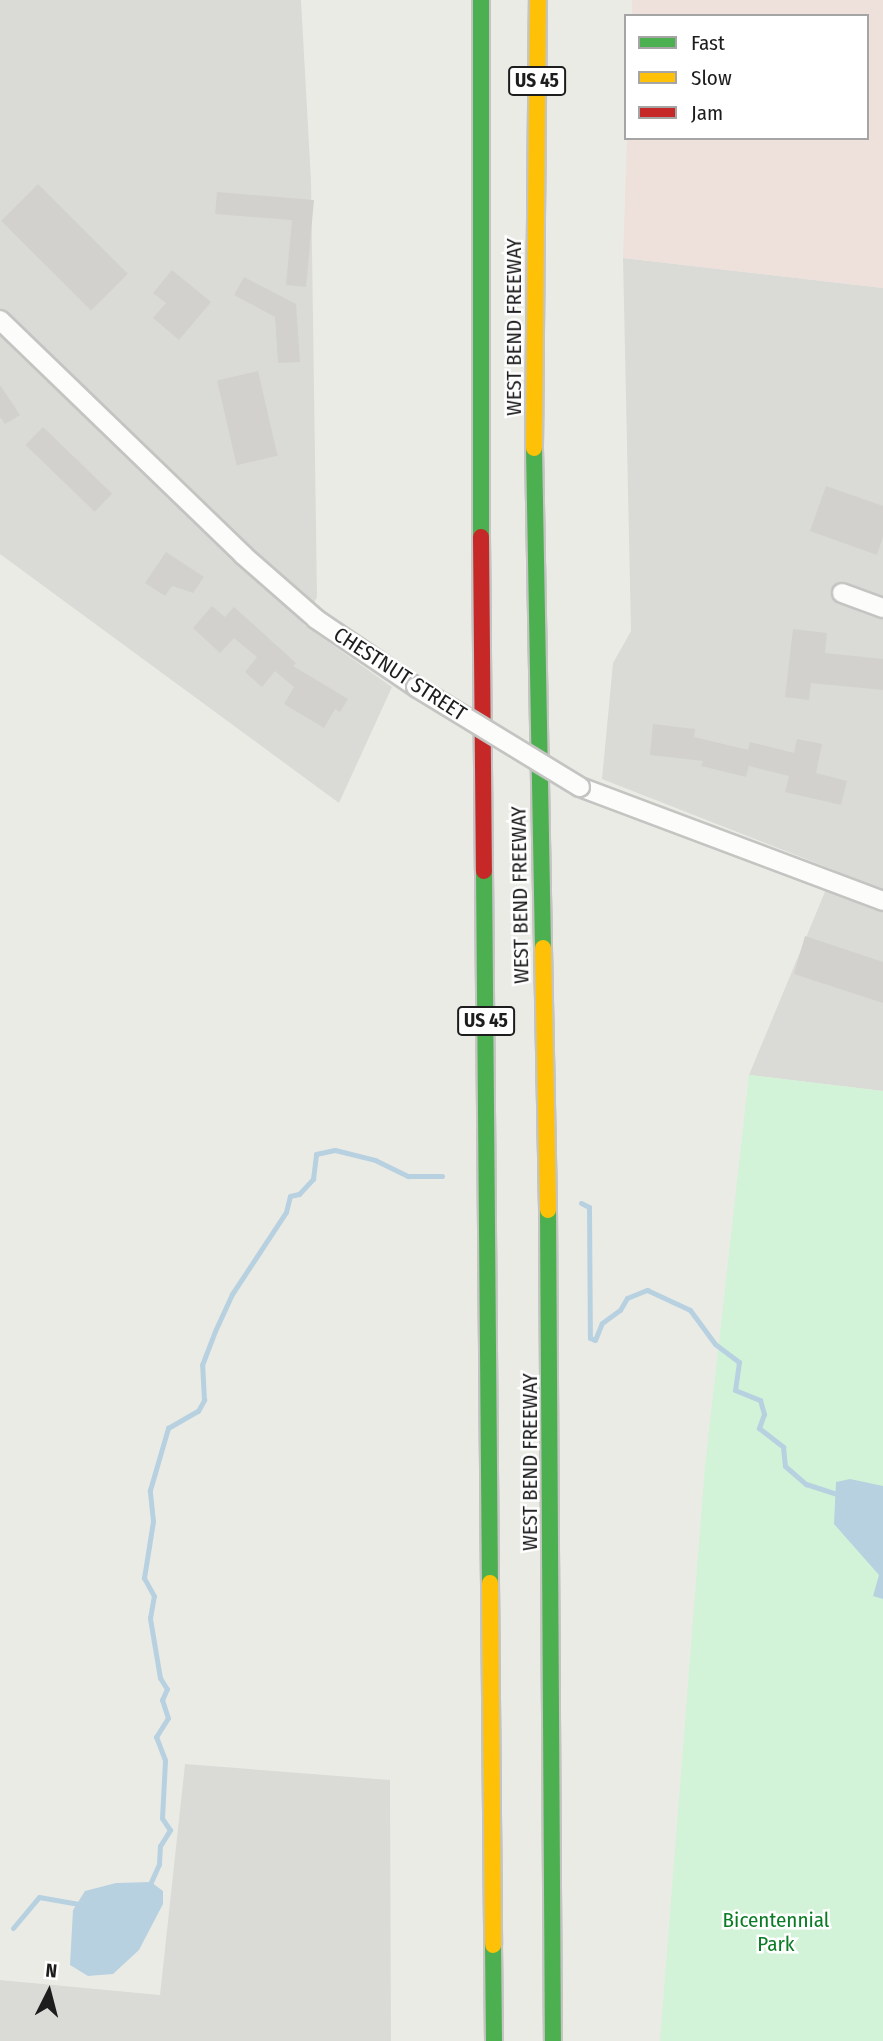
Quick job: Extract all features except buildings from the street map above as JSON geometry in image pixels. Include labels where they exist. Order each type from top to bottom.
[{"type":"highway","name":"WEST BEND FREEWAY","points":[[481,0],[480,433],[494,2041]]},
{"type":"highway","name":"WEST BEND FREEWAY","points":[[539,0],[534,492],[551,1393],[553,2041]]},
{"type":"street","name":"CHESTNUT STREET","points":[[0,320],[243,555],[316,619],[416,687],[580,787],[883,901]]},
{"type":"street","points":[[842,593],[883,608]]},
{"type":"shaded area","points":[[0,0],[301,0],[311,180],[317,597],[303,624],[392,687],[339,803],[0,554]]},
{"type":"shaded area","points":[[632,0],[883,0],[883,288],[623,258],[627,140],[869,140],[869,14],[632,14]]},
{"type":"shaded area","points":[[623,258],[883,288],[883,1091],[749,1075],[834,870],[602,779],[613,663],[631,631]]},
{"type":"shaded area","points":[[185,1764],[390,1780],[391,2041],[0,2041],[0,1980],[160,1995]]},
{"type":"green space","name":"Bicentennial Park","points":[[749,1075],[883,1091],[883,2041],[660,2041],[705,1466]]},
{"type":"water","points":[[850,1479],[883,1486],[883,1599],[873,1596],[879,1575],[834,1524],[836,1482]]},
{"type":"water","points":[[151,1882],[163,1891],[163,1904],[139,1950],[113,1974],[88,1976],[70,1965],[73,1910],[85,1891],[116,1883]]},
{"type":"waterway","points":[[151,1882],[159,1864],[160,1846],[170,1830],[162,1818],[165,1760],[156,1737],[168,1718],[162,1700],[167,1689],[160,1678],[150,1618],[154,1596],[144,1578],[153,1521],[150,1490],[168,1428],[198,1411],[204,1400],[202,1365],[215,1331],[232,1294],[286,1212],[290,1196],[299,1194],[313,1179],[316,1154],[335,1150],[375,1160],[408,1176],[442,1176]]},
{"type":"waterway","points":[[581,1203],[589,1207],[590,1338],[595,1340],[602,1323],[620,1310],[627,1298],[647,1290],[690,1310],[715,1344],[739,1362],[735,1390],[760,1400],[764,1414],[759,1428],[783,1447],[785,1466],[806,1484],[836,1494]]},
{"type":"waterway","points":[[13,1928],[39,1897],[77,1904]]},
{"type":"traffic: fast","points":[[481,0],[481,537]]},
{"type":"traffic: fast","points":[[534,448],[543,948]]},
{"type":"traffic: fast","points":[[484,871],[490,1583]]},
{"type":"traffic: fast","points":[[548,1210],[553,2041]]},
{"type":"traffic: fast","points":[[493,1945],[494,2041]]},
{"type":"traffic: slow","points":[[534,448],[538,0]]},
{"type":"traffic: slow","points":[[543,948],[548,1210]]},
{"type":"traffic: slow","points":[[490,1583],[493,1945]]},
{"type":"traffic: jam","points":[[481,537],[484,871]]}]
